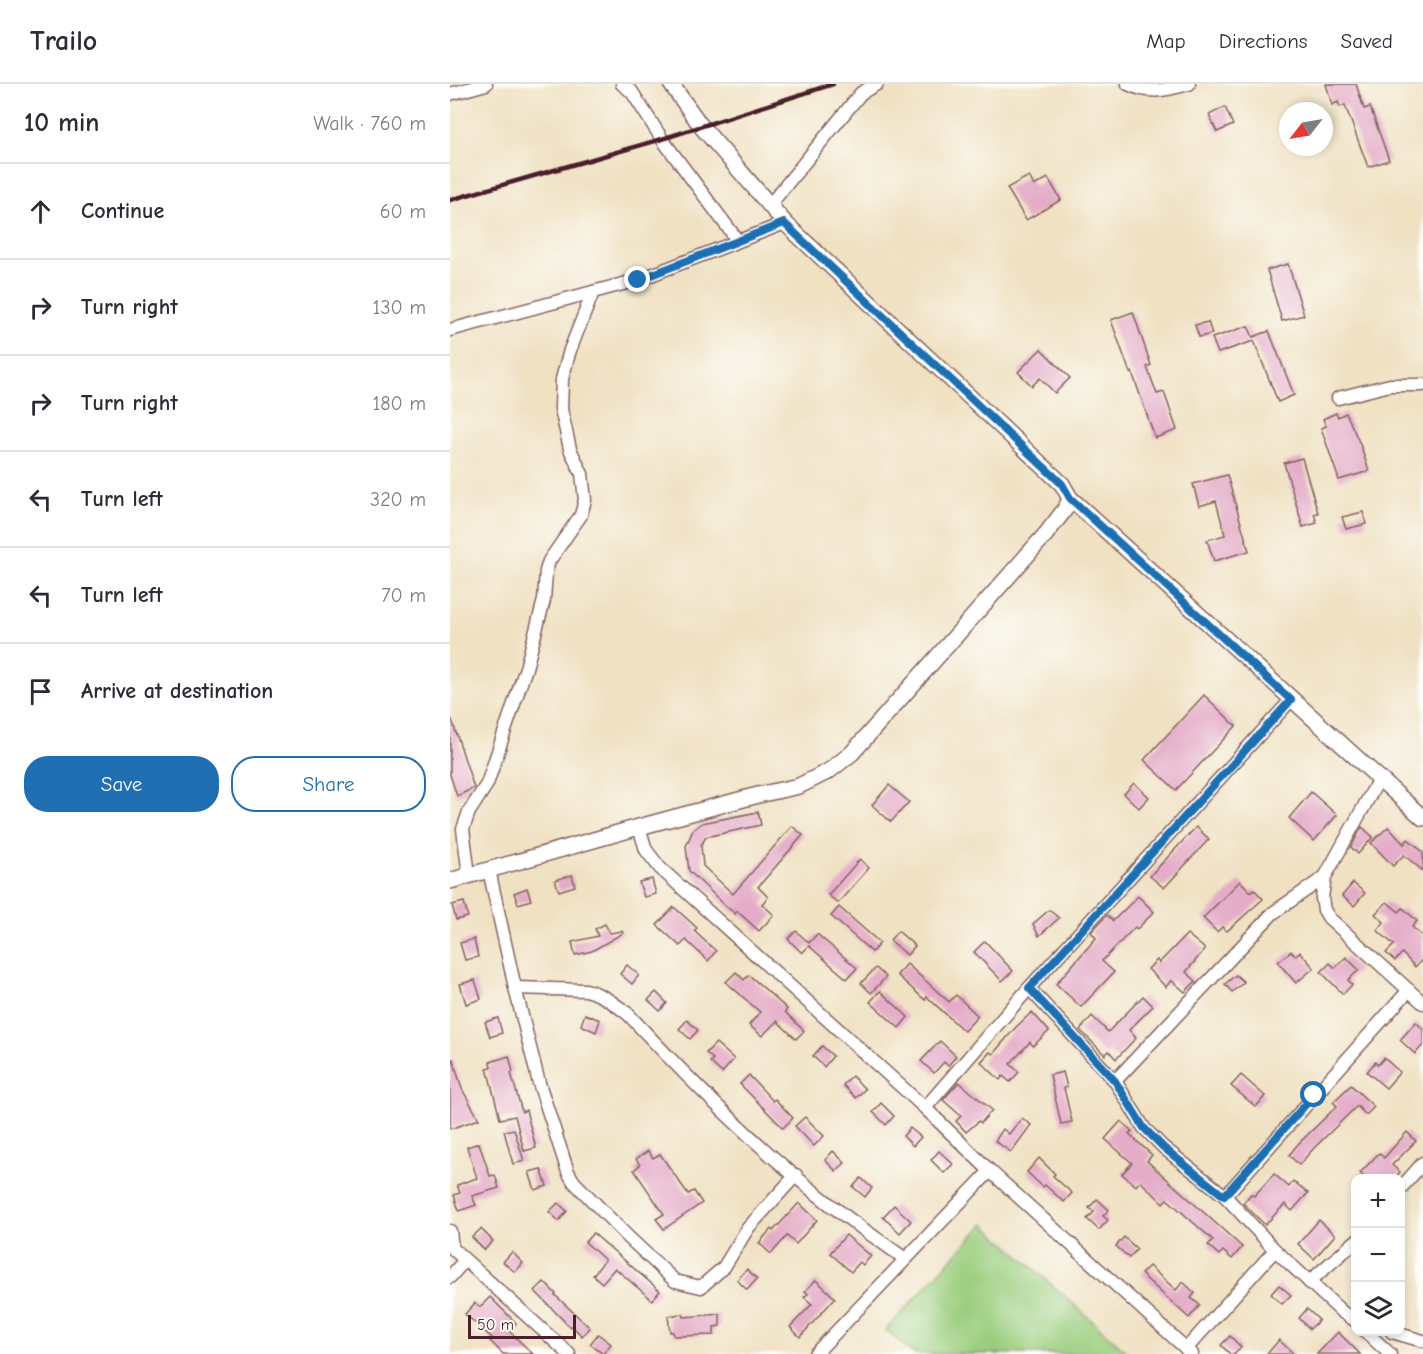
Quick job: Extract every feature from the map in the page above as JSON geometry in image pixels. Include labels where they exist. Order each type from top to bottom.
[{"type":"street","points":[[450,94],[486,84]]},
{"type":"street","points":[[622,84],[632,92],[662,139],[738,241]]},
{"type":"street","points":[[671,84],[701,126],[784,223],[1062,484],[1070,498],[1423,818]]},
{"type":"street","points":[[769,206],[861,93],[877,84]]},
{"type":"street","points":[[1128,84],[1160,92],[1189,84]]},
{"type":"street","points":[[450,330],[638,280],[784,223]]},
{"type":"street","points":[[469,875],[463,829],[469,812],[487,784],[526,668],[544,600],[549,561],[581,515],[585,500],[582,474],[570,449],[561,409],[562,379],[570,350],[593,292]]},
{"type":"street","points":[[1338,398],[1390,385],[1423,385]]},
{"type":"street","points":[[450,881],[639,827],[799,786],[829,771],[852,753],[1046,534],[1066,508],[1070,498]]},
{"type":"street","points":[[925,1108],[1029,988],[1291,700]]},
{"type":"street","points":[[1379,779],[1325,877],[1322,898],[1324,910],[1329,918],[1423,1003]]},
{"type":"street","points":[[639,827],[646,850],[660,868],[1189,1351],[1275,1250]]},
{"type":"street","points":[[489,870],[539,1083],[568,1172],[574,1182],[628,1237],[675,1281],[701,1287],[724,1267],[748,1228],[796,1175]]},
{"type":"street","points":[[1115,1081],[1273,913],[1325,877]]},
{"type":"street","points":[[515,988],[586,990],[597,993],[616,1005],[628,1014],[692,1083],[796,1175],[827,1202],[905,1259]]},
{"type":"street","points":[[1029,988],[1115,1081],[1144,1128],[1164,1148],[1224,1196],[1275,1250],[1351,1318]]},
{"type":"street","points":[[1224,1196],[1409,990]]},
{"type":"street","points":[[1405,1184],[1423,1163]]},
{"type":"street","points":[[815,1354],[990,1171]]},
{"type":"street","points":[[450,1231],[452,1248],[569,1354]]},
{"type":"street","points":[[1309,1282],[1351,1245]]},
{"type":"street","points":[[450,1277],[465,1260]]},
{"type":"street","points":[[1370,1336],[1390,1354]]},
{"type":"street","points":[[1405,1336],[1423,1341]]},
{"type":"green space","points":[[984,1224],[1129,1354],[914,1354],[886,1330]]},
{"type":"building","points":[[1326,84],[1356,84],[1364,109],[1370,107],[1389,160],[1368,167],[1345,105],[1340,107],[1338,102],[1333,104]]},
{"type":"building","points":[[1225,107],[1233,125],[1217,132],[1209,115]]},
{"type":"building","points":[[1029,176],[1034,186],[1048,178],[1061,200],[1026,220],[1007,188]]},
{"type":"building","points":[[1288,264],[1304,315],[1282,321],[1267,270]]},
{"type":"building","points":[[1133,312],[1151,365],[1147,367],[1157,394],[1164,392],[1177,430],[1155,438],[1111,320]]},
{"type":"building","points":[[1208,322],[1212,334],[1199,337],[1195,325]]},
{"type":"building","points":[[1248,326],[1253,337],[1269,331],[1294,395],[1278,402],[1254,341],[1218,353],[1212,338]]},
{"type":"building","points":[[1041,349],[1070,378],[1055,393],[1040,378],[1032,386],[1018,372]]},
{"type":"building","points":[[1336,413],[1338,417],[1346,413],[1369,471],[1339,480],[1321,428],[1326,426],[1323,419]]},
{"type":"building","points":[[1302,458],[1318,513],[1314,514],[1317,523],[1303,527],[1284,463]]},
{"type":"building","points":[[1227,475],[1249,551],[1214,561],[1207,540],[1225,535],[1216,501],[1199,506],[1193,484]]},
{"type":"building","points":[[1363,512],[1366,524],[1346,529],[1342,517]]},
{"type":"building","points":[[1204,695],[1236,726],[1176,790],[1144,760]]},
{"type":"building","points":[[452,720],[474,788],[457,796],[450,775],[450,721]]},
{"type":"building","points":[[1134,783],[1149,797],[1139,808],[1124,794]]},
{"type":"building","points":[[889,785],[909,802],[891,822],[872,805]]},
{"type":"building","points":[[1311,792],[1337,815],[1314,841],[1289,818]]},
{"type":"building","points":[[758,812],[761,825],[706,837],[701,845],[703,866],[733,894],[792,826],[803,835],[758,887],[768,897],[762,904],[774,915],[759,931],[737,911],[735,914],[689,871],[686,846],[693,830],[702,823]]},
{"type":"building","points":[[1196,827],[1209,839],[1164,888],[1150,876]]},
{"type":"building","points":[[1362,827],[1373,837],[1358,854],[1351,847]]},
{"type":"building","points":[[1388,827],[1404,844],[1408,839],[1423,852],[1423,871],[1404,855],[1393,866],[1371,843]]},
{"type":"building","points":[[860,859],[869,868],[838,903],[828,895]]},
{"type":"building","points":[[572,875],[575,886],[559,891],[555,880]]},
{"type":"building","points":[[652,879],[656,894],[644,897],[639,882]]},
{"type":"building","points":[[1240,881],[1251,892],[1254,889],[1263,899],[1227,931],[1222,927],[1217,932],[1203,918]]},
{"type":"building","points":[[1353,883],[1365,893],[1354,906],[1342,896]]},
{"type":"building","points":[[527,888],[531,900],[518,904],[514,893]]},
{"type":"building","points":[[1138,896],[1154,912],[1137,929],[1135,927],[1102,961],[1114,972],[1081,1007],[1056,984],[1096,938],[1091,932],[1107,915],[1113,921]]},
{"type":"building","points":[[464,902],[468,917],[456,920],[452,905]]},
{"type":"building","points":[[1387,902],[1399,912],[1403,908],[1417,921],[1412,927],[1423,937],[1423,959],[1415,967],[1402,953],[1395,961],[1386,953],[1394,945],[1377,930],[1384,922],[1375,914]]},
{"type":"building","points":[[674,907],[697,928],[694,931],[716,951],[708,961],[686,940],[680,946],[657,925]]},
{"type":"building","points":[[839,907],[880,943],[872,952],[831,916]]},
{"type":"building","points":[[1049,910],[1059,918],[1039,936],[1033,924]]},
{"type":"building","points":[[605,924],[610,933],[622,931],[623,933],[592,951],[575,955],[572,942],[598,936],[595,929]]},
{"type":"building","points":[[796,931],[809,943],[817,934],[857,968],[847,979],[809,946],[802,953],[788,939]]},
{"type":"building","points":[[898,931],[915,946],[907,955],[890,940]]},
{"type":"building","points":[[1187,934],[1205,949],[1186,972],[1196,981],[1185,992],[1171,980],[1166,987],[1148,969],[1157,960],[1159,963]]},
{"type":"building","points":[[474,939],[478,957],[465,960],[460,943]]},
{"type":"building","points":[[985,941],[1013,971],[1002,981],[974,952]]},
{"type":"building","points":[[1291,951],[1295,956],[1300,952],[1314,968],[1296,983],[1278,962]]},
{"type":"building","points":[[1346,957],[1359,970],[1348,980],[1352,985],[1343,994],[1321,972],[1330,963],[1335,968]]},
{"type":"building","points":[[907,964],[949,1002],[956,995],[978,1016],[964,1031],[927,997],[925,1000],[897,975]]},
{"type":"building","points":[[627,965],[639,975],[632,984],[620,974]]},
{"type":"building","points":[[876,968],[886,977],[871,993],[861,983]]},
{"type":"building","points":[[736,972],[744,980],[749,975],[787,1009],[785,1012],[804,1031],[796,1039],[777,1021],[762,1036],[749,1025],[760,1012],[726,982]]},
{"type":"building","points":[[1236,975],[1244,982],[1232,992],[1225,984]]},
{"type":"building","points":[[475,980],[481,999],[466,1004],[460,984]]},
{"type":"building","points":[[880,991],[908,1017],[899,1028],[870,1002]]},
{"type":"building","points":[[656,992],[667,1003],[660,1011],[648,1000]]},
{"type":"building","points":[[1143,996],[1153,1006],[1129,1030],[1136,1038],[1116,1059],[1109,1051],[1105,1055],[1080,1030],[1092,1016],[1108,1032]]},
{"type":"building","points":[[1032,1012],[1049,1031],[1033,1046],[1030,1042],[1010,1064],[1019,1072],[1010,1082],[1003,1076],[1000,1080],[981,1062],[990,1052],[993,1054]]},
{"type":"building","points":[[585,1014],[600,1020],[596,1032],[581,1025]]},
{"type":"building","points":[[498,1018],[502,1033],[490,1037],[485,1022]]},
{"type":"building","points":[[687,1020],[698,1030],[690,1039],[679,1029]]},
{"type":"building","points":[[1416,1022],[1423,1029],[1423,1045],[1415,1054],[1400,1040]]},
{"type":"building","points":[[940,1041],[956,1056],[948,1066],[944,1062],[934,1073],[921,1061]]},
{"type":"building","points":[[716,1043],[734,1059],[722,1073],[710,1062],[713,1059],[706,1053]]},
{"type":"building","points":[[822,1046],[833,1056],[824,1067],[813,1056]]},
{"type":"building","points":[[509,1056],[513,1072],[511,1073],[522,1112],[526,1110],[536,1148],[524,1151],[515,1116],[500,1119],[487,1068],[491,1067],[490,1062]]},
{"type":"building","points":[[1384,1058],[1400,1072],[1386,1088],[1367,1072],[1375,1062],[1378,1065]]},
{"type":"building","points":[[453,1059],[462,1089],[479,1119],[450,1129],[450,1060]]},
{"type":"building","points":[[1063,1072],[1067,1087],[1064,1088],[1072,1122],[1061,1124],[1050,1075]]},
{"type":"building","points":[[749,1075],[773,1101],[775,1099],[793,1118],[783,1128],[740,1084]]},
{"type":"building","points":[[1241,1075],[1265,1096],[1256,1107],[1231,1086]]},
{"type":"building","points":[[852,1076],[865,1089],[856,1098],[843,1085]]},
{"type":"building","points":[[959,1082],[992,1110],[981,1123],[979,1121],[966,1132],[956,1121],[961,1116],[943,1100]]},
{"type":"building","points":[[1351,1085],[1374,1107],[1366,1115],[1357,1106],[1299,1165],[1289,1155],[1337,1106],[1333,1102]]},
{"type":"building","points":[[881,1103],[894,1116],[886,1125],[873,1112]]},
{"type":"building","points":[[805,1117],[824,1136],[814,1146],[795,1126]]},
{"type":"building","points":[[1022,1118],[1031,1125],[1011,1152],[995,1141],[1003,1129],[1009,1134]]},
{"type":"building","points":[[1121,1121],[1132,1131],[1129,1134],[1152,1155],[1147,1161],[1242,1247],[1232,1259],[1223,1251],[1219,1255],[1208,1245],[1213,1240],[1167,1199],[1163,1203],[1140,1181],[1136,1186],[1122,1174],[1132,1163],[1105,1139]]},
{"type":"building","points":[[910,1128],[921,1137],[913,1146],[903,1136]]},
{"type":"building","points":[[514,1129],[524,1161],[513,1164],[504,1131]]},
{"type":"building","points":[[1407,1132],[1416,1141],[1392,1165],[1400,1172],[1398,1174],[1360,1173],[1379,1153],[1384,1158]]},
{"type":"building","points":[[479,1143],[490,1176],[495,1175],[499,1188],[472,1196],[476,1205],[459,1211],[454,1195],[460,1193],[457,1185],[477,1178],[467,1147]]},
{"type":"building","points":[[648,1151],[653,1158],[660,1154],[688,1194],[694,1191],[702,1203],[664,1229],[656,1219],[664,1214],[634,1170],[640,1165],[636,1159]]},
{"type":"building","points":[[833,1151],[845,1163],[836,1171],[825,1160]]},
{"type":"building","points":[[939,1151],[953,1164],[944,1173],[931,1160]]},
{"type":"building","points":[[1039,1158],[1055,1174],[1053,1176],[1072,1193],[1064,1202],[1027,1172]]},
{"type":"building","points":[[541,1169],[547,1186],[535,1190],[529,1172]]},
{"type":"building","points":[[1274,1174],[1289,1187],[1293,1181],[1308,1193],[1292,1211],[1285,1204],[1265,1225],[1243,1203],[1251,1194],[1254,1196]]},
{"type":"building","points":[[861,1178],[872,1188],[865,1197],[853,1187]]},
{"type":"building","points":[[1097,1199],[1109,1210],[1103,1216],[1108,1220],[1099,1230],[1087,1219],[1094,1212],[1089,1208]]},
{"type":"building","points":[[558,1203],[567,1211],[559,1221],[549,1212]]},
{"type":"building","points":[[799,1203],[817,1220],[796,1244],[787,1236],[771,1254],[759,1243]]},
{"type":"building","points":[[894,1205],[911,1221],[900,1233],[883,1217]]},
{"type":"building","points":[[1319,1220],[1335,1235],[1314,1259],[1298,1244]]},
{"type":"building","points":[[481,1229],[493,1241],[484,1250],[472,1237]]},
{"type":"building","points":[[593,1233],[660,1291],[652,1300],[615,1268],[602,1283],[593,1275],[605,1260],[585,1242]]},
{"type":"building","points":[[846,1235],[871,1256],[863,1265],[860,1262],[851,1272],[830,1253]]},
{"type":"building","points":[[1124,1237],[1137,1249],[1129,1258],[1116,1246]]},
{"type":"building","points":[[512,1252],[523,1263],[515,1272],[503,1262]]},
{"type":"building","points":[[1149,1266],[1176,1290],[1183,1282],[1195,1293],[1191,1298],[1200,1305],[1189,1318],[1141,1274]]},
{"type":"building","points":[[747,1269],[757,1279],[747,1290],[737,1280]]},
{"type":"building","points":[[816,1280],[835,1298],[800,1337],[790,1327],[812,1304],[804,1297],[808,1294],[805,1291]]},
{"type":"building","points":[[544,1282],[590,1328],[582,1336],[535,1291]]},
{"type":"building","points":[[1279,1285],[1291,1295],[1282,1304],[1271,1294]]},
{"type":"building","points":[[490,1297],[516,1323],[509,1331],[533,1354],[503,1354],[490,1341],[492,1338],[465,1314],[475,1303],[480,1307]]},
{"type":"building","points":[[1307,1309],[1319,1320],[1310,1329],[1299,1318]]},
{"type":"building","points":[[683,1314],[684,1317],[720,1314],[720,1326],[714,1327],[714,1335],[674,1336],[673,1332],[670,1332],[668,1316]]},
{"type":"building","points":[[1338,1332],[1360,1354],[1317,1354]]},
{"type":"building","points":[[598,1334],[611,1344],[603,1354],[590,1344]]},
{"type":"building","points":[[1230,1336],[1241,1347],[1235,1354],[1230,1354],[1221,1345]]},
{"type":"building","points":[[1279,1340],[1294,1354],[1267,1354]]},
{"type":"railway","points":[[450,200],[662,139],[833,84]]},
{"type":"route","points":[[638,280],[784,223],[1062,484],[1070,498],[1291,700],[1029,988],[1115,1081],[1144,1128],[1164,1148],[1224,1196],[1314,1095]]}]
